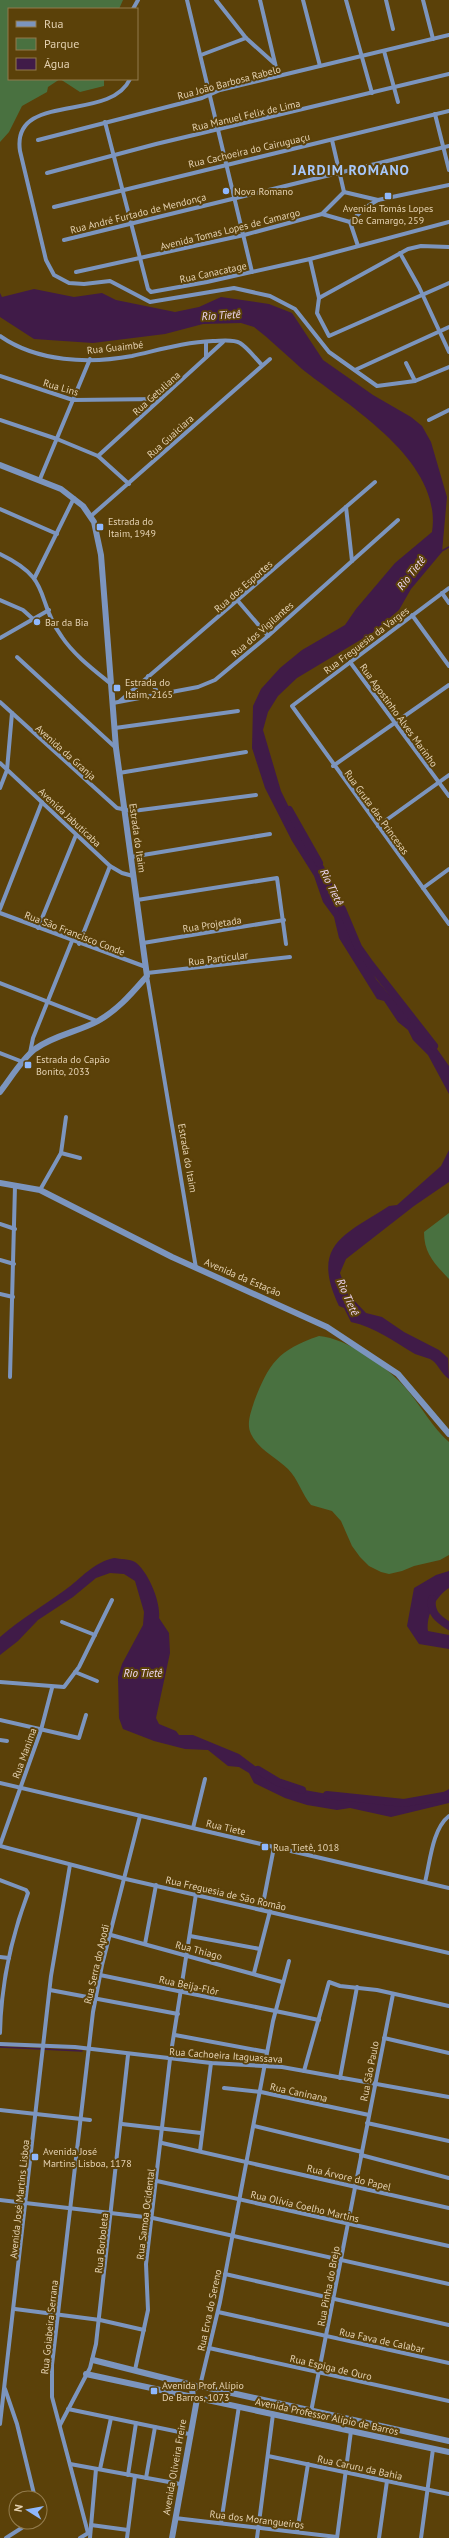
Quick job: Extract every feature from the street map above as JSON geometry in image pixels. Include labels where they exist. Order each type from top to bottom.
[{"type":"street","points":[[187,0],[211,94],[252,272]]},
{"type":"street","points":[[216,0],[246,38],[275,64]]},
{"type":"street","points":[[260,0],[278,76]]},
{"type":"street","points":[[303,0],[320,66]]},
{"type":"street","points":[[346,0],[372,93]]},
{"type":"street","points":[[386,0],[393,29]]},
{"type":"street","points":[[423,0],[433,39]]},
{"type":"street","name":"Rua João Barbosa Rabelo","points":[[38,140],[278,76],[449,35]]},
{"type":"street","points":[[201,55],[246,38]]},
{"type":"street","points":[[384,51],[398,102]]},
{"type":"street","name":"Rua Manuel Felix de Lima","points":[[47,173],[113,155],[449,74]]},
{"type":"street","points":[[129,80],[125,87],[115,95],[96,102],[31,119],[21,130],[18,141],[20,151],[46,260],[54,275],[73,284],[110,281],[150,302],[228,289],[242,289],[263,294],[295,309],[324,347],[377,386],[409,383],[449,367]]},
{"type":"street","name":"Rua Cachoeira do Cairuguaçu","points":[[54,207],[449,111]]},
{"type":"street","points":[[435,114],[449,170]]},
{"type":"street","name":"Rua Canacatage","points":[[105,122],[148,289],[155,293],[310,258],[449,222]]},
{"type":"street","points":[[332,140],[344,192],[378,200]]},
{"type":"street","name":"Rua André Furtado de Mendonça","points":[[64,240],[131,222],[449,146]]},
{"type":"street","points":[[358,246],[350,222],[366,207],[378,200],[449,185]]},
{"type":"street","name":"Avenida Tomas Lopes de Camargo","points":[[322,214],[344,192]]},
{"type":"street","points":[[365,198],[366,207]]},
{"type":"street","points":[[331,206],[333,215]]},
{"type":"street","name":"Avenida Tomas Lopes de Camargo","points":[[76,272],[244,235],[322,214],[333,215],[350,222]]},
{"type":"street","points":[[319,298],[400,254],[421,246],[449,247]]},
{"type":"street","points":[[400,254],[422,295],[449,352]]},
{"type":"street","points":[[310,258],[319,298],[317,314],[328,336],[332,336],[449,283]]},
{"type":"street","points":[[355,370],[449,327]]},
{"type":"street","name":"Rua Guaimbé","points":[[0,336],[20,349],[33,354],[53,357],[90,359],[130,356],[206,342],[236,342],[242,344],[260,366]]},
{"type":"street","name":"Rua Getuliana","points":[[98,456],[224,341]]},
{"type":"street","points":[[206,342],[206,357]]},
{"type":"street","points":[[40,479],[90,359]]},
{"type":"street","name":"Rua Guaiciara","points":[[91,516],[129,484],[260,366],[270,359]]},
{"type":"street","points":[[406,363],[415,381]]},
{"type":"street","name":"Rua Lins","points":[[0,376],[73,400],[160,399]]},
{"type":"street","points":[[143,400],[147,404],[147,411]]},
{"type":"street","points":[[429,420],[449,410]]},
{"type":"street","points":[[0,420],[57,439],[98,456],[129,484]]},
{"type":"street","name":"Estrada do Itaim","points":[[0,465],[40,479],[74,498],[91,516],[101,555],[116,748],[124,810],[142,943],[196,1268]]},
{"type":"street","name":"Rua dos Esportes","points":[[120,702],[148,676],[238,601],[375,482]]},
{"type":"street","points":[[35,577],[74,498]]},
{"type":"street","points":[[346,507],[352,561]]},
{"type":"street","points":[[0,509],[57,534]]},
{"type":"street","name":"Rua dos Vigilantes","points":[[113,703],[208,684],[268,636],[398,520]]},
{"type":"street","points":[[0,554],[23,567],[35,577],[62,638],[111,684]]},
{"type":"street","name":"Rua Freguesia da Varges","points":[[293,707],[350,662],[449,588]]},
{"type":"street","points":[[442,593],[449,603]]},
{"type":"street","points":[[0,600],[22,610],[33,619]]},
{"type":"street","points":[[238,601],[268,636]]},
{"type":"street","points":[[0,638],[49,610]]},
{"type":"street","points":[[412,615],[449,666]]},
{"type":"street","points":[[17,657],[116,748]]},
{"type":"street","name":"Rua Agostinho Alves Marinho","points":[[350,662],[449,796]]},
{"type":"street","points":[[148,676],[159,695]]},
{"type":"street","points":[[334,766],[449,684]]},
{"type":"street","name":"Avenida da Granja","points":[[0,702],[117,808],[124,810]]},
{"type":"street","name":"Rua Gruta das Princesas","points":[[293,707],[449,924]]},
{"type":"street","points":[[115,728],[238,711]]},
{"type":"street","points":[[0,788],[7,770],[12,713]]},
{"type":"street","points":[[120,773],[246,752]]},
{"type":"street","name":"Avenida Jabuticaba","points":[[0,763],[110,866],[122,873],[133,876]]},
{"type":"street","points":[[378,826],[449,775]]},
{"type":"street","points":[[124,810],[133,812],[256,795]]},
{"type":"street","points":[[0,909],[42,802]]},
{"type":"street","points":[[131,857],[270,834]]},
{"type":"street","points":[[38,928],[76,835]]},
{"type":"street","points":[[79,944],[110,866]]},
{"type":"street","points":[[423,888],[449,869]]},
{"type":"street","points":[[137,900],[278,879],[286,944]]},
{"type":"street","name":"Rua São Francisco Conde","points":[[0,913],[147,972]]},
{"type":"street","name":"Rua Projetada","points":[[142,943],[284,920]]},
{"type":"street","points":[[30,1054],[33,1038],[72,941]]},
{"type":"street","name":"Rua Particular","points":[[147,972],[188,970],[290,957]]},
{"type":"street","points":[[0,1092],[30,1054],[51,1039],[97,1021],[126,1001],[147,972]]},
{"type":"street","points":[[0,983],[97,1021]]},
{"type":"street","points":[[0,1053],[23,1062]]},
{"type":"street","points":[[40,1190],[61,1153],[66,1117]]},
{"type":"street","points":[[61,1153],[80,1158]]},
{"type":"street","name":"Avenida da Estação","points":[[0,1183],[40,1190],[196,1268],[291,1309],[351,1342],[398,1374],[449,1434]]},
{"type":"street","points":[[10,1377],[15,1186]]},
{"type":"street","points":[[0,1224],[15,1229]]},
{"type":"street","points":[[0,1260],[14,1264]]},
{"type":"street","points":[[0,1294],[13,1297]]},
{"type":"street","points":[[0,1682],[52,1688],[64,1687],[75,1672],[112,1600]]},
{"type":"street","points":[[62,1622],[95,1634]]},
{"type":"street","points":[[75,1672],[96,1681]]},
{"type":"street","name":"Rua Manima","points":[[0,1846],[19,1787],[41,1730],[52,1688]]},
{"type":"street","points":[[0,1720],[80,1738],[86,1715]]},
{"type":"street","points":[[0,1740],[6,1741]]},
{"type":"street","points":[[194,1828],[205,1779]]},
{"type":"street","name":"Rua Tiete","points":[[0,1783],[449,1888]]},
{"type":"street","name":"Rua Serra do Apodi","points":[[80,2119],[100,1975],[126,1879],[140,1816]]},
{"type":"street","points":[[425,1882],[441,1824],[449,1816]]},
{"type":"street","name":"Rua Freguesia de São Romão","points":[[0,1846],[126,1879],[449,1953]]},
{"type":"street","points":[[262,1909],[274,1847]]},
{"type":"street","points":[[44,2047],[59,1923],[70,1865]]},
{"type":"street","points":[[0,1880],[28,1892],[15,1929],[9,1958],[1,2000],[0,2033]]},
{"type":"street","points":[[145,1944],[156,1885]]},
{"type":"street","points":[[196,1894],[190,1936],[260,1949]]},
{"type":"street","points":[[254,1973],[270,1911]]},
{"type":"street","name":"Rua Thiago","points":[[110,1935],[187,1954],[282,1982]]},
{"type":"street","name":"Rua Samoa Ocidental","points":[[135,2370],[148,2310],[146,2264],[162,2143],[170,2059],[190,1936]]},
{"type":"street","points":[[0,1957],[9,1958]]},
{"type":"street","points":[[261,2092],[275,2012],[288,1961]]},
{"type":"street","name":"Rua Beija-Flôr","points":[[100,1975],[319,2020]]},
{"type":"street","points":[[304,2070],[329,1982],[340,1986],[357,1987],[449,2006]]},
{"type":"street","points":[[340,2078],[357,1987]]},
{"type":"street","points":[[50,1990],[178,2014]]},
{"type":"street","name":"Rua São Paulo","points":[[362,2154],[392,1994]]},
{"type":"street","points":[[174,2035],[267,2052]]},
{"type":"street","points":[[384,2038],[449,2053]]},
{"type":"street","name":"Rua Cachoeira Itaguassava","points":[[0,2044],[89,2048],[128,2055],[304,2070],[374,2085],[449,2097]]},
{"type":"street","name":"Avenida José Martins Lisboa","points":[[4,2387],[15,2309],[44,2047]]},
{"type":"street","name":"Rua Borboleta","points":[[60,2426],[93,2360],[100,2320],[122,2124],[128,2055]]},
{"type":"street","points":[[200,2151],[211,2063]]},
{"type":"street","name":"Rua Caninana","points":[[224,2088],[261,2092],[369,2115]]},
{"type":"street","name":"Rua Erva do Sereno","points":[[200,2387],[218,2312],[246,2162],[261,2092]]},
{"type":"street","points":[[0,2110],[90,2120]]},
{"type":"street","name":"Rua Goiabeira Serrana","points":[[80,2119],[51,2378],[52,2397],[89,2532]]},
{"type":"street","points":[[367,2123],[449,2141]]},
{"type":"street","points":[[122,2124],[202,2133]]},
{"type":"street","points":[[254,2126],[449,2178]]},
{"type":"street","name":"Rua Árvore do Papel","points":[[162,2143],[449,2208]]},
{"type":"street","name":"Rua Pinha do Brejo","points":[[309,2422],[320,2373],[362,2154]]},
{"type":"street","name":"Rua Olívia Coelho Martins","points":[[157,2182],[449,2246]]},
{"type":"street","points":[[0,2200],[153,2218],[232,2237],[449,2284]]},
{"type":"street","points":[[225,2274],[449,2324]]},
{"type":"street","points":[[15,2309],[100,2320],[144,2330]]},
{"type":"street","name":"Rua Fava de Calabar","points":[[218,2312],[449,2363]]},
{"type":"street","name":"Rua Espiga de Ouro","points":[[209,2348],[449,2401]]},
{"type":"street","name":"Avenida Professor Alípio de Barros","points":[[93,2360],[200,2387],[449,2441]]},
{"type":"street","name":"Avenida Professor Alípio de Barros","points":[[86,2374],[449,2452]]},
{"type":"street","points":[[0,2424],[4,2387]]},
{"type":"street","points":[[4,2387],[14,2412],[33,2490]]},
{"type":"street","points":[[200,2387],[205,2392],[197,2398],[192,2389],[200,2387]]},
{"type":"street","name":"Avenida Oliveira Freire","points":[[172,2538],[180,2484],[197,2398]]},
{"type":"street","points":[[221,2523],[239,2406]]},
{"type":"street","points":[[68,2409],[189,2434]]},
{"type":"street","points":[[257,2538],[273,2414]]},
{"type":"street","points":[[90,2538],[89,2532],[98,2469],[111,2418]]},
{"type":"street","points":[[128,2475],[136,2423]]},
{"type":"street","points":[[146,2478],[155,2427]]},
{"type":"street","points":[[337,2537],[351,2431]]},
{"type":"street","points":[[421,2538],[433,2449]]},
{"type":"street","name":"Rua Caruru da Bahia","points":[[268,2456],[449,2494]]},
{"type":"street","points":[[70,2464],[180,2484]]},
{"type":"street","points":[[297,2532],[308,2464]]},
{"type":"street","points":[[127,2538],[135,2476]]},
{"type":"street","points":[[379,2538],[387,2480]]},
{"type":"street","name":"Rua dos Morangueiros","points":[[175,2518],[337,2537]]},
{"type":"street","points":[[91,2525],[128,2530]]},
{"type":"street","points":[[6,2538],[19,2530]]},
{"type":"street","points":[[80,2538],[89,2532]]},
{"type":"green space","points":[[0,0],[123,0],[119,8],[8,8],[8,80],[58,80],[48,87],[47,92],[22,106],[9,132],[0,142]]},
{"type":"green space","points":[[62,80],[104,80],[104,86],[80,92]]},
{"type":"green space","points":[[449,1213],[449,1279],[428,1253],[424,1240],[424,1232]]},
{"type":"green space","points":[[319,1336],[342,1342],[368,1356],[380,1365],[401,1383],[449,1442],[449,1555],[440,1560],[389,1574],[369,1566],[352,1546],[341,1521],[332,1511],[311,1505],[288,1469],[263,1449],[251,1434],[249,1426],[250,1414],[259,1389],[270,1368],[284,1353],[305,1341]]},
{"type":"water","points":[[34,289],[74,297],[102,293],[116,300],[175,312],[199,307],[221,297],[269,304],[292,313],[323,360],[373,395],[411,417],[422,426],[431,442],[447,497],[442,552],[411,589],[399,610],[372,633],[297,678],[278,696],[268,712],[263,730],[281,791],[309,848],[323,865],[330,877],[349,926],[376,979],[418,1029],[435,1046],[449,1066],[449,1094],[428,1055],[413,1040],[408,1030],[398,1022],[384,1001],[377,999],[339,938],[334,917],[323,902],[314,876],[292,841],[265,788],[252,748],[253,706],[261,689],[280,668],[302,650],[345,625],[356,609],[395,563],[432,532],[432,506],[423,482],[408,459],[389,438],[367,419],[302,369],[254,327],[241,323],[203,324],[165,334],[93,343],[34,339],[0,317],[0,293],[2,297]]},
{"type":"water","name":"Rio Tietê","points":[[449,1150],[449,1182],[414,1206],[346,1259],[340,1273],[347,1293],[366,1313],[382,1317],[404,1332],[439,1350],[448,1358],[449,1379],[430,1359],[415,1354],[377,1331],[351,1322],[344,1308],[339,1306],[331,1285],[328,1269],[330,1255],[336,1244],[346,1234],[389,1206],[397,1205],[441,1166]]},
{"type":"water","name":"Rio Tietê","points":[[114,1558],[133,1561],[145,1572],[156,1596],[159,1618],[169,1633],[170,1653],[156,1718],[159,1724],[176,1731],[179,1735],[193,1735],[239,1754],[282,1786],[389,1805],[413,1804],[434,1798],[449,1789],[449,1803],[391,1817],[350,1808],[337,1810],[307,1805],[285,1798],[254,1783],[249,1773],[239,1767],[228,1766],[208,1750],[185,1749],[154,1741],[123,1729],[119,1718],[118,1677],[122,1664],[143,1625],[144,1612],[135,1581],[124,1574],[110,1573],[96,1578],[73,1597],[38,1620],[18,1641],[0,1655],[0,1637],[8,1630],[65,1590],[93,1567],[106,1560]]},
{"type":"water","points":[[449,1571],[449,1588],[440,1596],[432,1607],[428,1619],[428,1631],[449,1635],[449,1649],[419,1644],[407,1626],[414,1588],[436,1575]]},
{"type":"waterway","points":[[440,552],[449,547]]},
{"type":"waterway","name":"Rio Tietê","points":[[289,810],[319,863]]},
{"type":"waterway","name":"Rio Tietê","points":[[342,909],[358,947],[434,1046]]},
{"type":"waterway","name":"Rio Tietê","points":[[432,1599],[432,1608],[434,1612],[441,1621],[449,1626]]},
{"type":"waterway","name":"Rio Tietê","points":[[258,1770],[278,1782],[302,1790]]},
{"type":"waterway","name":"Rio Tietê","points":[[327,1795],[404,1803],[449,1795]]},
{"type":"waterway","points":[[0,2047],[82,2051]]},
{"type":"place","name":"Nova Romano","points":[[226,191]]},
{"type":"place","name":"Avenida Tomás Lopes De Camargo, 259","points":[[388,196]]},
{"type":"place","name":"Estrada do Itaim, 1949","points":[[100,527]]},
{"type":"place","name":"Bar da Bia","points":[[37,622]]},
{"type":"place","name":"Estrada do Itaim, 2165","points":[[117,688]]},
{"type":"place","name":"Estrada do Capão Bonito, 2033","points":[[28,1065]]},
{"type":"place","name":"Rua Tietê, 1018","points":[[265,1847]]},
{"type":"place","name":"Avenida José Martins Lisboa, 1178","points":[[35,2157]]},
{"type":"place","name":"Avenida Prof. Alípio De Barros, 1073","points":[[154,2391]]},
{"type":"district","name":"JARDIM ROMANO","points":[[351,170]]}]
